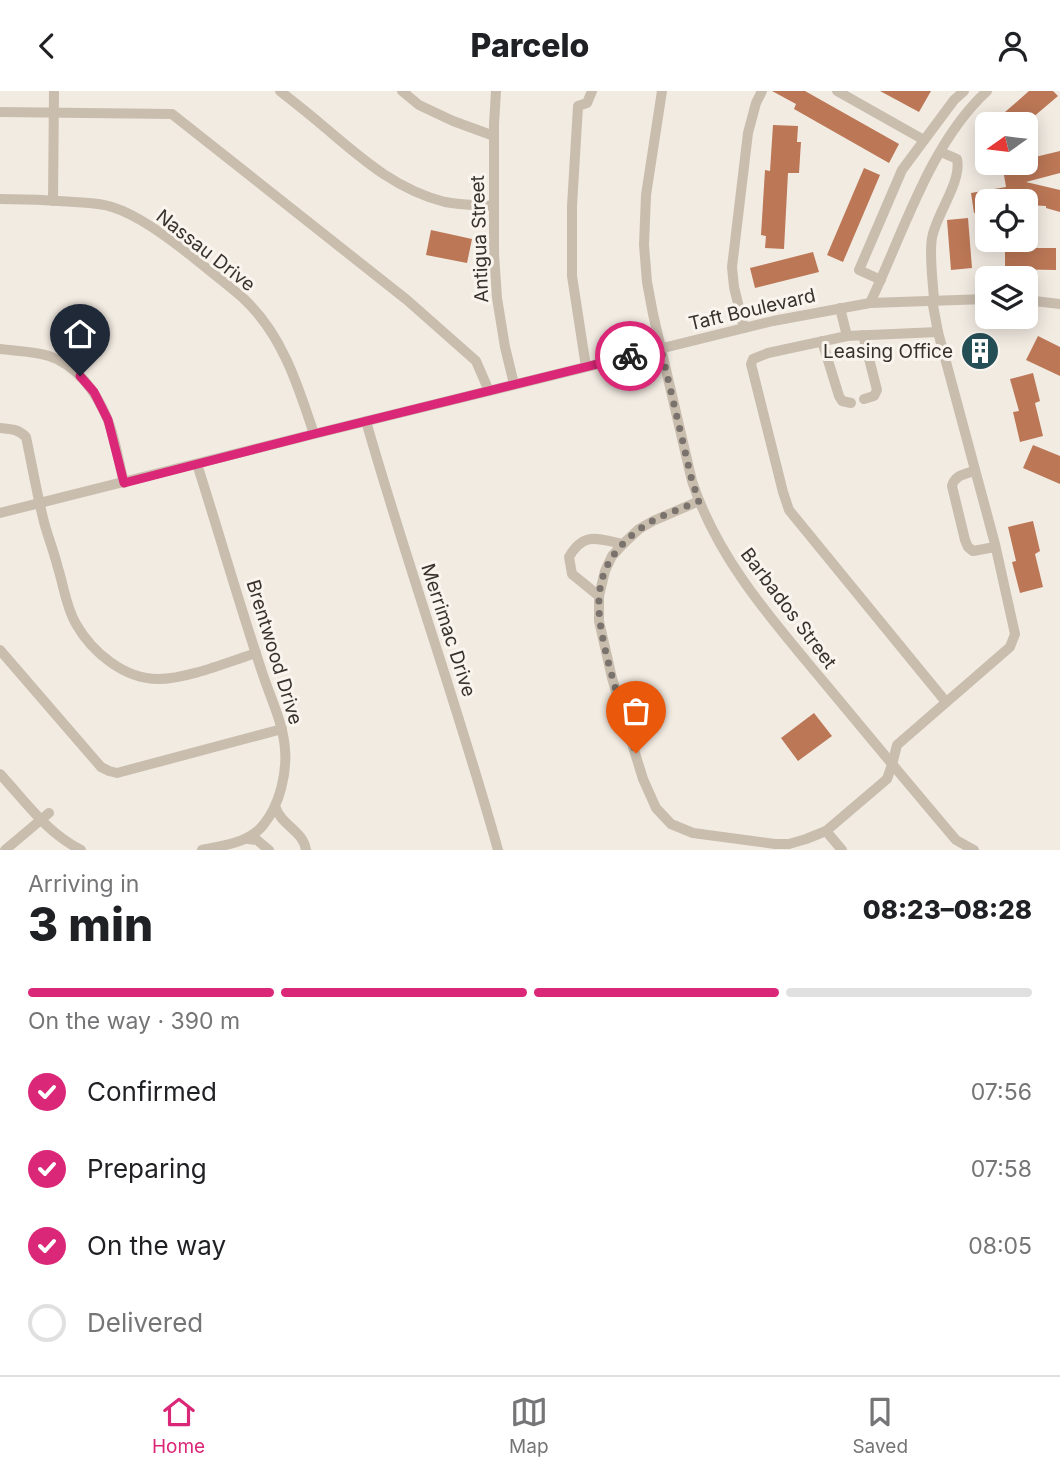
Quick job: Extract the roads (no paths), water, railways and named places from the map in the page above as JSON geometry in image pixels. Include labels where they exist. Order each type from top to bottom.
[{"type":"street","points":[[54,91],[54,201]]},
{"type":"street","points":[[280,91],[387,177],[423,195],[444,201],[493,206]]},
{"type":"street","points":[[402,91],[419,105],[494,136]]},
{"type":"street","name":"Antigua Street","points":[[496,91],[493,206],[497,298],[514,384]]},
{"type":"street","points":[[586,367],[572,276],[572,206],[578,106],[587,103],[592,91]]},
{"type":"street","name":"Barbados Street","points":[[662,91],[646,195],[644,225],[647,282],[689,470],[699,501],[723,549],[765,611],[956,840],[974,850]]},
{"type":"street","points":[[744,328],[732,267],[748,133],[762,91]]},
{"type":"street","points":[[837,91],[924,141]]},
{"type":"street","points":[[881,280],[859,270],[902,170],[954,100],[964,91]]},
{"type":"street","points":[[870,303],[915,199],[940,152],[963,117],[987,91]]},
{"type":"street","points":[[0,112],[172,114],[407,300],[476,361],[489,391]]},
{"type":"street","points":[[699,501],[653,521],[639,529],[623,544],[612,556],[605,571],[599,596],[599,621],[612,678],[643,779],[656,808],[671,824],[693,833],[775,844],[806,839],[826,831],[887,779],[897,745],[1010,647],[1015,634],[995,547],[938,332],[933,300],[931,240],[959,167],[957,159],[940,152]]},
{"type":"street","name":"Nassau Drive","points":[[0,199],[103,204],[152,227],[244,299],[269,329],[298,384],[314,434]]},
{"type":"street","name":"Taft Boulevard","points":[[0,513],[744,328],[870,303],[975,299]]},
{"type":"street","points":[[1038,301],[1060,304]]},
{"type":"street","points":[[840,308],[847,336]]},
{"type":"street","points":[[938,332],[847,336],[768,353],[753,359],[751,364],[789,510],[946,702]]},
{"type":"street","points":[[863,335],[877,390],[874,396],[864,399]]},
{"type":"street","points":[[822,341],[839,397],[842,401],[852,403]]},
{"type":"street","points":[[0,349],[51,357],[66,364],[80,376],[94,392],[108,420],[124,483]]},
{"type":"street","name":"Merrimac Drive","points":[[366,421],[498,850]]},
{"type":"street","points":[[0,428],[13,429],[26,437],[40,504],[67,602],[76,624],[92,646],[129,673],[160,679],[184,675],[256,653]]},
{"type":"street","name":"Brentwood Drive","points":[[197,464],[282,729],[285,748],[285,771],[275,806],[264,825],[248,839]]},
{"type":"street","points":[[974,471],[960,475],[952,486],[965,541],[973,551],[995,547]]},
{"type":"street","points":[[599,596],[572,574],[569,557],[576,545],[591,538],[623,544]]},
{"type":"street","points":[[0,649],[101,767],[109,771],[117,773],[282,729]]},
{"type":"street","points":[[0,774],[45,816],[50,831],[80,850]]},
{"type":"street","points":[[275,806],[278,816],[299,835],[306,850]]},
{"type":"street","points":[[5,850],[45,816]]},
{"type":"street","points":[[826,831],[842,850]]},
{"type":"street","points":[[202,850],[248,839],[257,840],[269,850]]},
{"type":"place","name":"Leasing Office","points":[[980,351]]}]
